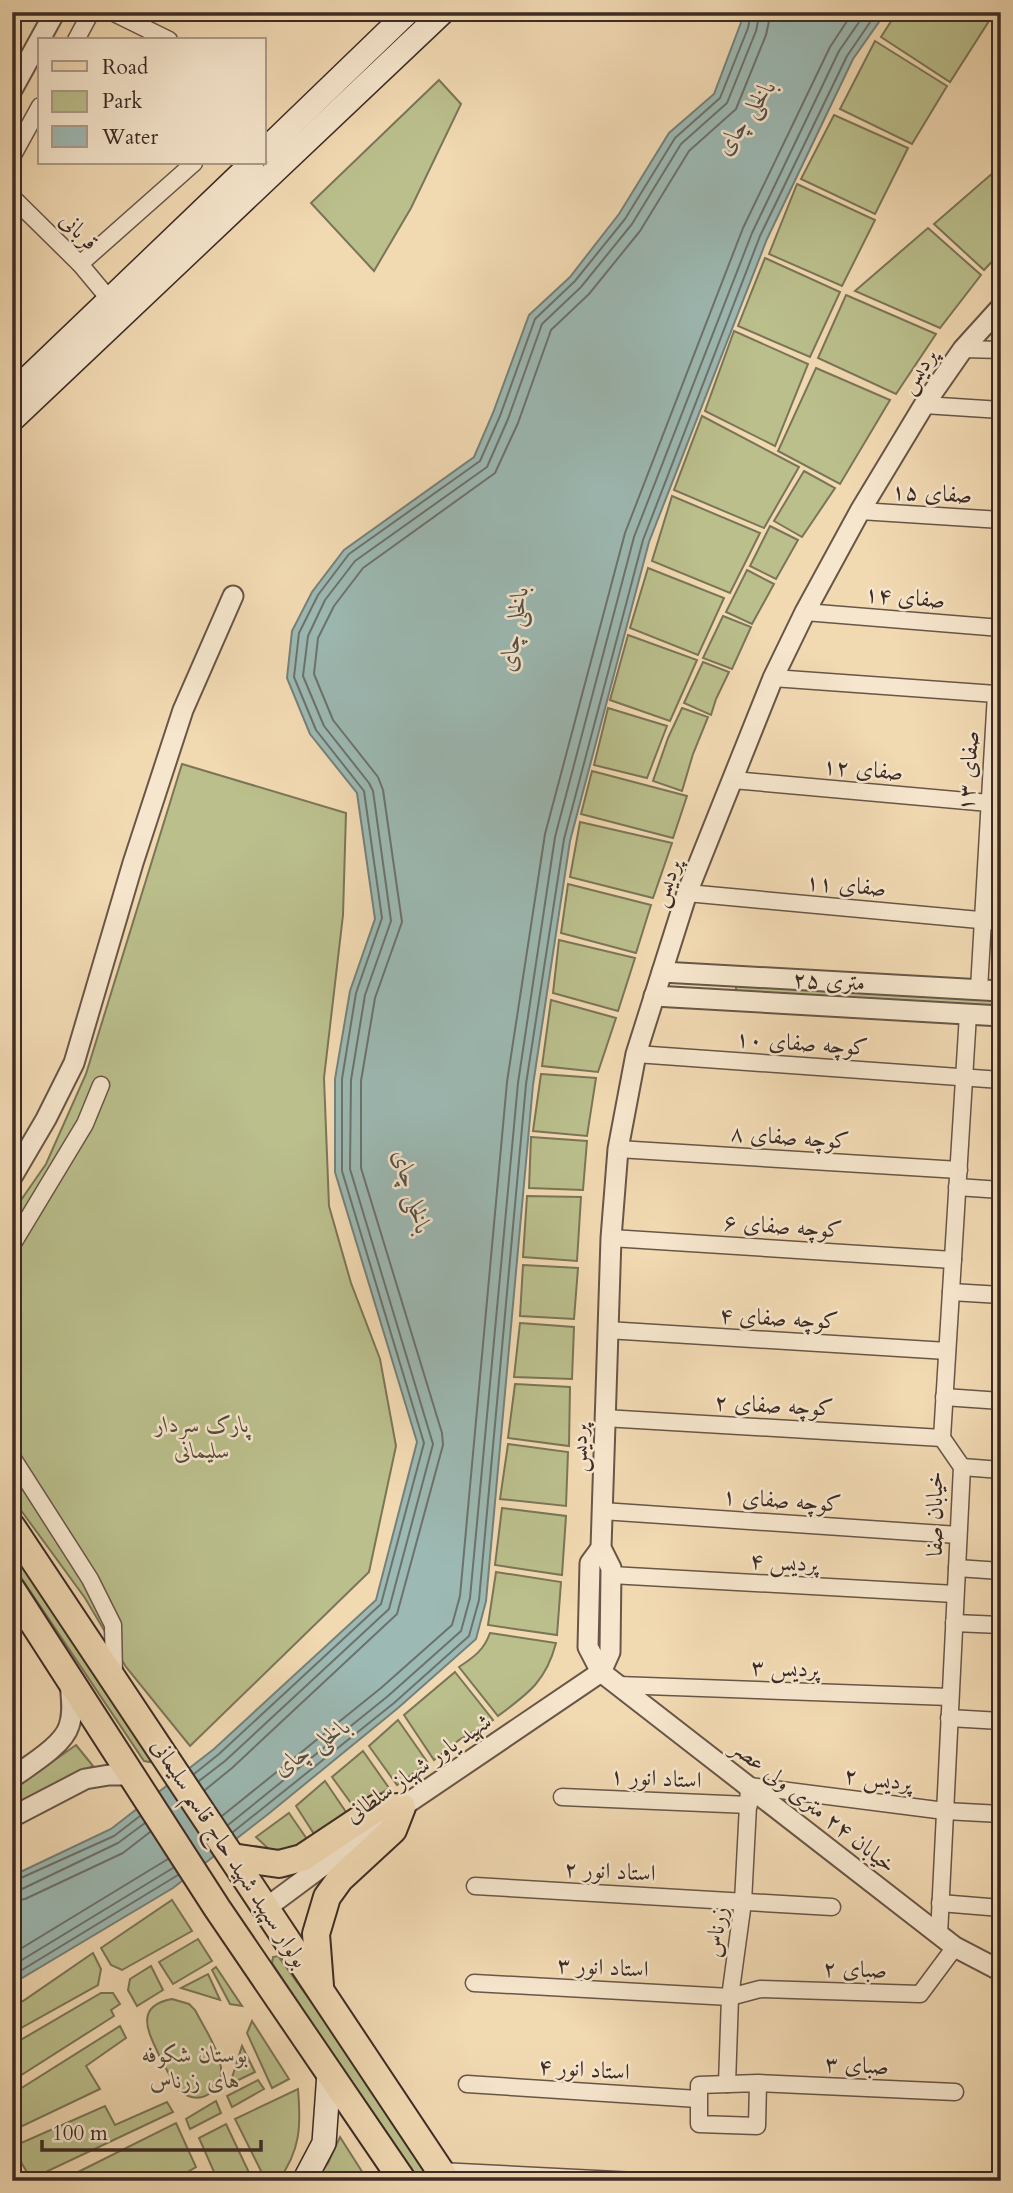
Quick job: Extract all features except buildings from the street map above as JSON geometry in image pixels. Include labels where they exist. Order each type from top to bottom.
[{"type":"main road","points":[[266,149],[408,12]]},
{"type":"main road","points":[[12,393],[117,307],[443,12]]},
{"type":"main road","points":[[12,420],[251,164]]},
{"type":"main road","name":"بولوار سپهبد شهید حاج قاسم سلیمانی","points":[[12,1527],[171,1762],[444,2176]]},
{"type":"main road","name":"بولوار سپهبد شهید حاج قاسم سلیمانی","points":[[12,1590],[217,1908],[403,2181]]},
{"type":"main road","points":[[229,1853],[279,1864],[302,1858],[377,1808],[402,1807],[393,1830],[340,1880],[327,1897],[316,1934],[321,1990]]},
{"type":"main road","points":[[217,1908],[242,1913],[266,1908]]},
{"type":"main road","points":[[304,2181],[324,2143],[329,2073]]},
{"type":"street","points":[[12,90],[20,58],[55,12]]},
{"type":"street","points":[[77,38],[91,12]]},
{"type":"street","points":[[112,12],[165,38]]},
{"type":"street","points":[[12,157],[38,110]]},
{"type":"street","points":[[80,264],[193,164]]},
{"type":"street","name":"قربانی","points":[[12,197],[80,264],[117,307]]},
{"type":"street","name":"پردیس","points":[[601,1672],[610,1652],[611,1568],[601,1548],[611,1238],[618,1149],[636,1054],[687,893],[773,678],[805,612],[860,511],[924,405],[963,349],[1001,307]]},
{"type":"street","points":[[963,349],[1001,351]]},
{"type":"street","points":[[924,405],[1001,410]]},
{"type":"street","name":"صفای ۱۵","points":[[860,511],[1001,520]]},
{"type":"street","points":[[12,1177],[46,1119],[74,1063],[133,863],[183,710],[233,596]]},
{"type":"street","name":"صفای ۱۴","points":[[805,612],[1001,628]]},
{"type":"street","name":"صفای ۱۳","points":[[773,678],[996,694],[997,733],[989,803],[994,834],[981,920],[979,989]]},
{"type":"street","name":"صفای ۱۲","points":[[733,780],[989,803]]},
{"type":"street","name":"صفای ۱۱","points":[[687,893],[1001,922]]},
{"type":"street","name":"۲۵ متری","points":[[662,972],[1001,991]]},
{"type":"street","name":"۲۵ متری","points":[[654,996],[1001,1016]]},
{"type":"street","name":"خیابان صفا","points":[[939,1935],[962,1468],[942,1437],[968,1014]]},
{"type":"street","name":"کوچه صفای ۱۰","points":[[636,1054],[1001,1080]]},
{"type":"street","points":[[12,1245],[85,1124],[101,1085]]},
{"type":"street","name":"کوچه صفای ۸","points":[[618,1149],[958,1170]]},
{"type":"street","points":[[957,1187],[1001,1190]]},
{"type":"street","name":"کوچه صفای ۶","points":[[611,1238],[953,1260]]},
{"type":"street","points":[[951,1292],[1001,1295]]},
{"type":"street","name":"کوچه صفای ۴","points":[[607,1330],[947,1351]]},
{"type":"street","points":[[944,1397],[1001,1401]]},
{"type":"street","name":"کوچه صفای ۲","points":[[604,1418],[942,1437]]},
{"type":"street","points":[[12,1457],[90,1579],[113,1625],[114,1678]]},
{"type":"street","points":[[962,1468],[1001,1470]]},
{"type":"street","name":"کوچه صفای ۱","points":[[602,1511],[958,1535]]},
{"type":"street","name":"پردیس","points":[[601,1548],[590,1563],[588,1647],[601,1672]]},
{"type":"street","points":[[957,1568],[1001,1571]]},
{"type":"street","name":"پردیس ۴","points":[[611,1575],[956,1594]]},
{"type":"street","points":[[954,1623],[1001,1625]]},
{"type":"street","name":"خیابان ۲۴ متری ولی عصر","points":[[601,1672],[749,1795],[955,1947],[1001,1971]]},
{"type":"street","name":"شهید یاور شهباز سلطانی","points":[[266,1908],[402,1807],[601,1672]]},
{"type":"street","points":[[12,1778],[59,1742],[69,1727],[72,1711],[69,1681]]},
{"type":"street","name":"پردیس ۳","points":[[618,1685],[950,1697]]},
{"type":"street","points":[[949,1718],[1001,1721]]},
{"type":"street","points":[[12,1816],[85,1779],[110,1775],[132,1777]]},
{"type":"street","name":"استاد انور ۱","points":[[562,1797],[749,1795]]},
{"type":"street","name":"پردیس ۲","points":[[749,1795],[1001,1814]]},
{"type":"street","name":"زرناس","points":[[727,2084],[730,1997],[743,1902],[749,1795]]},
{"type":"street","name":"استاد انور ۲","points":[[475,1886],[832,1907]]},
{"type":"street","points":[[940,1903],[1001,1908]]},
{"type":"street","name":"صبای ۲","points":[[730,1997],[760,1989],[920,1994],[955,1947]]},
{"type":"street","name":"استاد انور ۳","points":[[474,1983],[730,1997]]},
{"type":"street","points":[[758,2083],[757,2126],[699,2124],[699,2085],[758,2083]]},
{"type":"street","name":"صبای ۳","points":[[758,2083],[955,2092]]},
{"type":"street","name":"استاد انور ۴","points":[[467,2084],[698,2099]]},
{"type":"street","points":[[444,2176],[636,2181]]},
{"type":"green space","points":[[897,12],[977,12],[989,21],[950,82],[881,37]]},
{"type":"green space","points":[[875,41],[947,86],[912,144],[840,109]]},
{"type":"green space","points":[[439,80],[461,104],[411,208],[374,271],[311,203]]},
{"type":"green space","points":[[834,115],[908,148],[875,214],[801,179]]},
{"type":"green space","points":[[995,171],[1001,177],[1001,252],[984,270],[934,224]]},
{"type":"green space","points":[[797,184],[875,220],[842,286],[769,254]]},
{"type":"green space","points":[[928,228],[981,275],[940,328],[855,291]]},
{"type":"green space","points":[[765,258],[840,292],[810,357],[738,326]]},
{"type":"green space","points":[[846,295],[936,334],[896,394],[818,358]]},
{"type":"green space","points":[[734,331],[808,364],[775,446],[705,411]]},
{"type":"green space","points":[[816,368],[890,400],[840,484],[778,451]]},
{"type":"green space","points":[[702,416],[799,467],[764,528],[674,490]]},
{"type":"green space","points":[[804,471],[835,488],[802,537],[774,521]]},
{"type":"green space","points":[[672,496],[760,533],[730,593],[652,561]]},
{"type":"green space","points":[[770,526],[798,540],[776,579],[750,566]]},
{"type":"green space","points":[[648,568],[724,598],[698,655],[630,628]]},
{"type":"green space","points":[[747,570],[774,584],[752,624],[726,612]]},
{"type":"green space","points":[[723,616],[751,627],[732,669],[703,658]]},
{"type":"green space","points":[[628,635],[697,660],[670,721],[610,700]]},
{"type":"green space","points":[[703,662],[729,672],[711,715],[684,703]]},
{"type":"green space","points":[[608,708],[667,726],[647,778],[594,765]]},
{"type":"green space","points":[[682,708],[708,717],[682,791],[653,781]]},
{"type":"green space","name":"پارک سردار سلیمانی","points":[[182,764],[346,813],[343,915],[324,1078],[329,1206],[351,1283],[380,1359],[396,1446],[369,1572],[190,1746],[126,1667],[85,1598],[12,1498],[12,1213],[46,1164],[86,1074]]},
{"type":"green space","points":[[592,771],[687,796],[673,838],[581,814]]},
{"type":"green space","points":[[580,822],[672,843],[653,898],[570,877]]},
{"type":"green space","points":[[568,884],[651,905],[636,953],[561,933]]},
{"type":"green space","points":[[559,940],[635,958],[618,1011],[553,993]]},
{"type":"green space","points":[[736,984],[1001,1000],[1001,1007],[736,991]]},
{"type":"green space","points":[[551,1000],[616,1018],[598,1072],[542,1066]]},
{"type":"green space","points":[[541,1074],[596,1078],[587,1136],[533,1131]]},
{"type":"green space","points":[[531,1137],[587,1141],[583,1190],[529,1188]]},
{"type":"green space","points":[[527,1196],[581,1197],[577,1261],[523,1257]]},
{"type":"green space","points":[[523,1265],[578,1268],[574,1319],[520,1316]]},
{"type":"green space","points":[[520,1323],[574,1327],[572,1379],[514,1377]]},
{"type":"green space","points":[[515,1384],[570,1387],[569,1446],[508,1438]]},
{"type":"green space","points":[[508,1444],[568,1452],[566,1506],[500,1499]]},
{"type":"green space","points":[[502,1508],[566,1516],[562,1575],[495,1565]]},
{"type":"green space","points":[[12,1551],[151,1757],[150,1762],[144,1761],[12,1564]]},
{"type":"green space","points":[[496,1572],[561,1582],[557,1635],[488,1625]]},
{"type":"green space","points":[[490,1633],[556,1643],[547,1667],[535,1685],[498,1716],[459,1667],[478,1653]]},
{"type":"green space","points":[[455,1672],[493,1720],[459,1740],[434,1760],[404,1715]]},
{"type":"green space","points":[[398,1720],[428,1763],[397,1785],[369,1746]]},
{"type":"green space","points":[[76,1745],[93,1766],[12,1806],[12,1790]]},
{"type":"green space","points":[[363,1751],[389,1788],[356,1810],[332,1777]]},
{"type":"green space","points":[[325,1781],[348,1815],[316,1837],[296,1806]]},
{"type":"green space","points":[[289,1813],[309,1842],[301,1848],[273,1853],[256,1837]]},
{"type":"green space","points":[[172,1900],[192,1931],[122,1970],[111,1965],[101,1948]]},
{"type":"green space","name":"بوستان شکوفه های زرناس","points":[[198,1939],[212,1961],[173,1984],[159,1962]]},
{"type":"green space","points":[[93,1953],[101,1969],[98,1985],[12,2033],[12,2005],[23,2001]]},
{"type":"green space","points":[[278,1956],[431,2181],[417,2181],[272,1963],[273,1957]]},
{"type":"green space","name":"بوستان شکوفه های زرناس","points":[[151,1966],[163,1990],[137,2006],[128,1990],[130,1979]]},
{"type":"green space","name":"بوستان شکوفه های زرناس","points":[[216,1967],[242,2006],[230,2004],[212,1970]]},
{"type":"green space","name":"بوستان شکوفه های زرناس","points":[[208,1974],[220,2000],[181,1988]]},
{"type":"green space","name":"بوستان شکوفه های زرناس","points":[[101,1993],[113,1993],[120,2004],[111,2010],[114,2016],[12,2081],[12,2045]]},
{"type":"green space","name":"بوستان شکوفه های زرناس","points":[[172,1999],[189,2004],[195,2010],[212,2041],[221,2065],[217,2086],[205,2096],[193,2097],[178,2090],[151,2038],[148,2014],[152,2007],[160,2002]]},
{"type":"green space","name":"بوستان شکوفه های زرناس","points":[[252,2021],[289,2079],[272,2088],[247,2033]]},
{"type":"green space","name":"بوستان شکوفه های زرناس","points":[[120,2026],[126,2038],[86,2066],[100,2089],[12,2131],[12,2094]]},
{"type":"green space","name":"بوستان شکوفه های زرناس","points":[[242,2046],[255,2072],[230,2084]]},
{"type":"green space","name":"بوستان شکوفه های زرناس","points":[[258,2080],[264,2089],[232,2107],[227,2096]]},
{"type":"green space","name":"بوستان شکوفه های زرناس","points":[[298,2089],[299,2126],[295,2148],[278,2181],[266,2181],[235,2119]]},
{"type":"green space","name":"بوستان شکوفه های زرناس","points":[[216,2101],[221,2113],[190,2129],[186,2119]]},
{"type":"green space","name":"بوستان شکوفه های زرناس","points":[[167,2102],[173,2112],[31,2179],[12,2147],[105,2106],[115,2125]]},
{"type":"green space","name":"بوستان شکوفه های زرناس","points":[[176,2123],[196,2167],[172,2181],[60,2181]]},
{"type":"green space","name":"بوستان شکوفه های زرناس","points":[[226,2124],[253,2181],[218,2181],[199,2138]]},
{"type":"green space","points":[[340,2137],[368,2181],[315,2181],[328,2163]]},
{"type":"water","name":"بالخلی چای","points":[[745,12],[886,12],[853,59],[767,239],[649,542],[570,841],[533,1085],[486,1601],[476,1639],[398,1708],[173,1888],[12,1984],[12,1876],[111,1829],[214,1749],[376,1600],[417,1442],[335,1172],[335,1079],[350,991],[375,919],[357,793],[310,734],[287,678],[292,631],[312,592],[344,550],[474,457],[529,315],[570,277],[619,214],[669,133],[714,94]]}]
